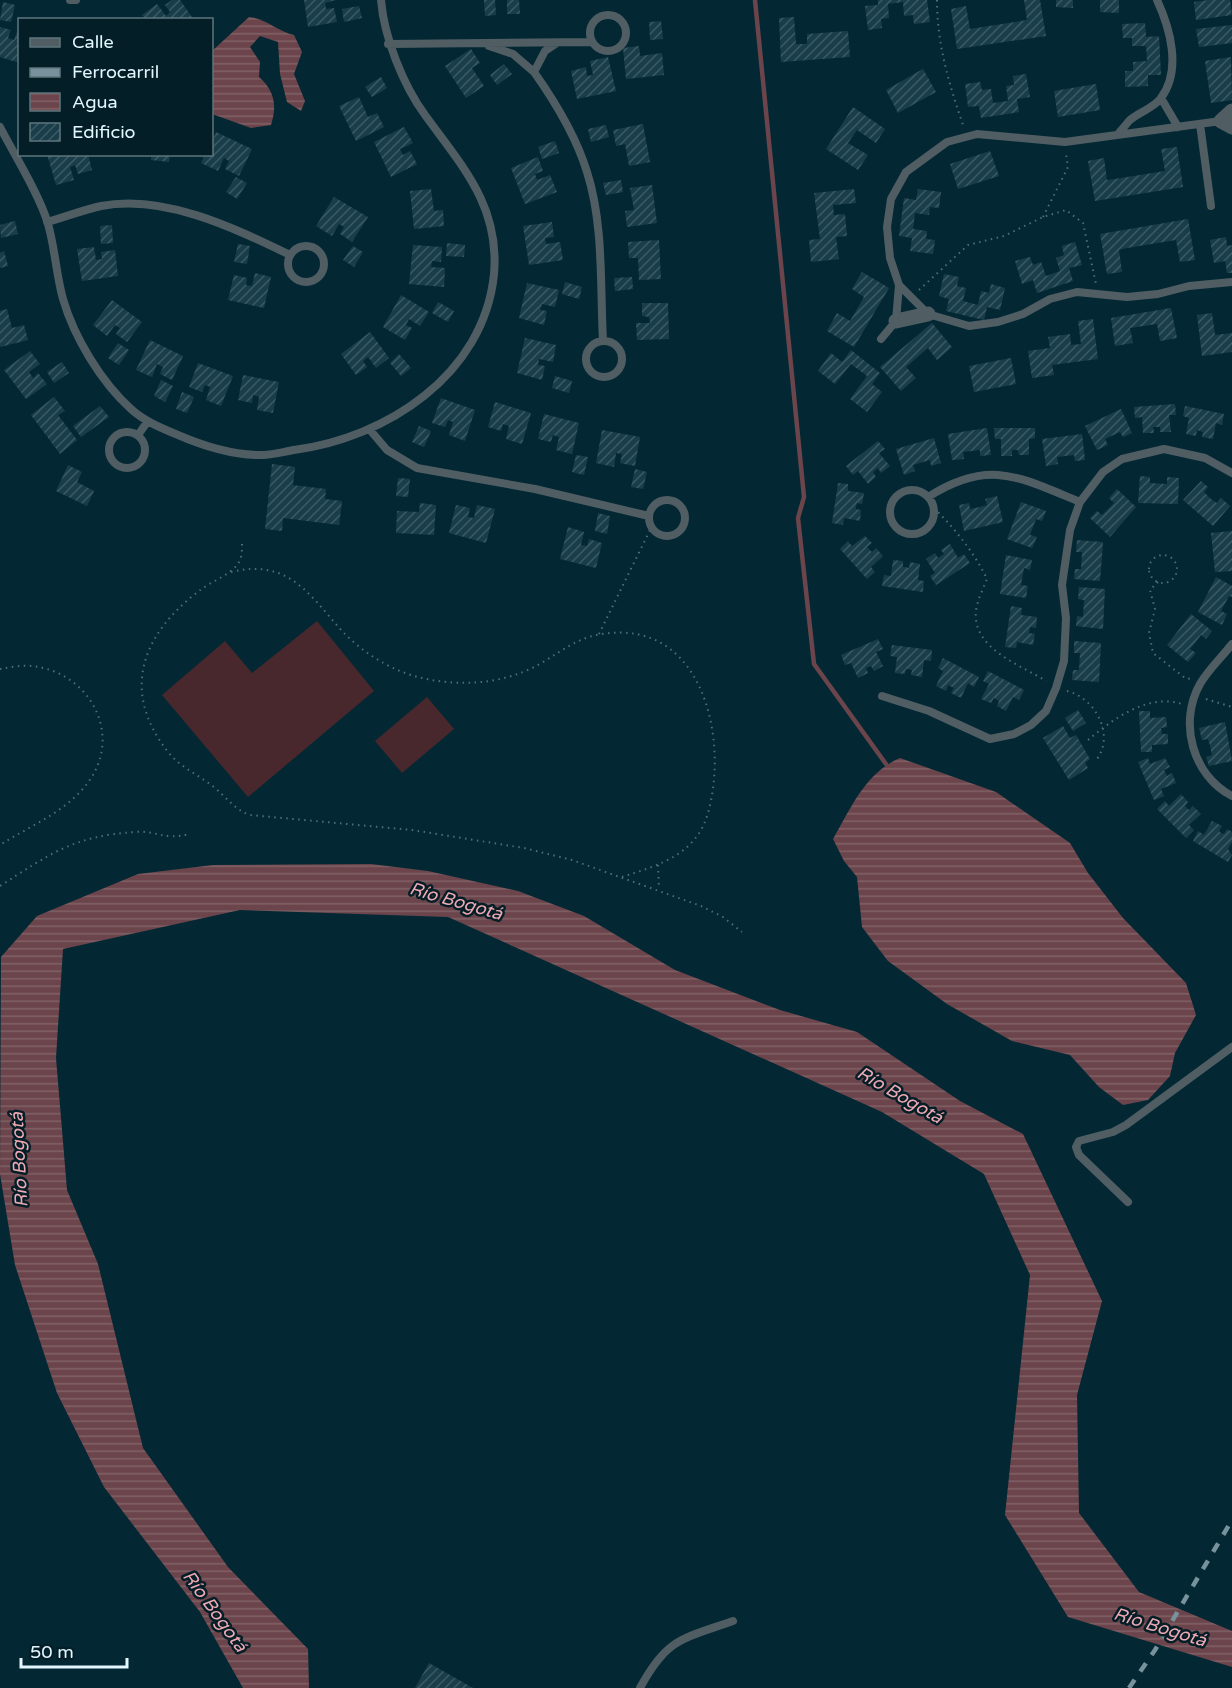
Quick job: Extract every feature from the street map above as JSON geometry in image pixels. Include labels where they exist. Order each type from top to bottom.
[{"type":"street","points":[[896,321],[928,314]]},
{"type":"lane","points":[[70,0],[76,0]]},
{"type":"lane","points":[[0,127],[47,222],[63,300],[86,351],[130,408],[148,421],[195,442],[256,456],[329,446],[370,430],[410,407],[441,381],[464,357],[489,303],[494,273],[494,240],[486,208],[471,176],[423,113],[388,44],[381,0]]},
{"type":"lane","points":[[1119,134],[1130,120],[1161,98],[1173,58],[1168,23],[1157,0]]},
{"type":"lane","points":[[388,44],[592,42],[607,51],[618,48],[626,34],[623,23],[613,15],[601,16],[592,24],[590,30],[592,42]]},
{"type":"lane","points":[[473,43],[513,54],[534,72],[566,122],[588,175],[598,236],[603,341]]},
{"type":"lane","points":[[534,72],[545,51],[558,43]]},
{"type":"lane","points":[[1161,98],[1178,127]]},
{"type":"lane","points":[[881,339],[896,321],[899,285],[889,248],[887,227],[891,200],[906,172],[947,142],[977,134],[1065,142],[1228,120]]},
{"type":"lane","points":[[1200,124],[1211,206]]},
{"type":"lane","points":[[47,222],[102,206],[136,205],[168,208],[236,229],[290,255]]},
{"type":"lane","points":[[312,246],[322,254],[323,270],[311,281],[300,280],[291,273],[290,255],[299,247],[312,246]]},
{"type":"lane","points":[[899,285],[928,314],[969,326],[998,322],[1023,314],[1050,299],[1077,292],[1099,296],[1158,294],[1189,286],[1232,282]]},
{"type":"lane","points":[[603,341],[615,345],[622,360],[618,370],[603,377],[588,368],[586,356],[592,346],[603,341]]},
{"type":"lane","points":[[138,435],[148,421]]},
{"type":"lane","points":[[370,430],[387,450],[417,468],[535,489],[649,516]]},
{"type":"lane","points":[[126,432],[138,435],[145,451],[141,461],[131,467],[115,464],[109,447],[115,436],[126,432]]},
{"type":"lane","points":[[882,696],[929,711],[990,739],[1014,734],[1031,725],[1046,711],[1056,688],[1065,650],[1066,618],[1062,585],[1064,557],[1080,502],[1102,472],[1122,459],[1164,449],[1205,458],[1232,472]]},
{"type":"lane","points":[[928,497],[952,482],[980,474],[1002,474],[1080,502]]},
{"type":"lane","points":[[911,489],[928,497],[934,508],[929,526],[918,533],[904,532],[894,524],[891,505],[899,494],[911,489]]},
{"type":"lane","points":[[666,500],[678,504],[684,514],[684,525],[677,534],[666,537],[651,528],[649,516],[655,505],[666,500]]},
{"type":"lane","points":[[1232,644],[1201,681],[1194,696],[1192,713],[1193,753],[1203,773],[1218,789],[1232,796]]},
{"type":"lane","points":[[1128,1202],[1079,1155],[1076,1147],[1079,1141],[1113,1132],[1126,1125],[1232,1047]]},
{"type":"lane","points":[[640,1688],[654,1662],[675,1642],[733,1621]]},
{"type":"path","points":[[937,0],[937,26],[945,70],[967,137]]},
{"type":"path","points":[[1043,217],[1068,167],[1065,142]]},
{"type":"path","points":[[910,298],[968,244],[1004,236],[1043,217],[1066,210],[1083,223],[1099,296]]},
{"type":"path","points":[[934,508],[953,527],[978,560],[987,579],[976,611],[978,630],[995,652],[1056,688],[1073,693],[1091,704],[1103,727],[1105,749],[1097,759]]},
{"type":"path","points":[[599,634],[651,528]]},
{"type":"path","points":[[242,544],[239,562],[228,572],[198,591],[162,625],[147,652],[142,685],[148,716],[164,746],[180,765],[214,788],[234,807],[243,813],[261,817],[360,824],[546,852],[622,877],[715,913],[742,932]]},
{"type":"path","points":[[1161,555],[1170,556],[1177,567],[1175,577],[1168,583],[1158,582],[1150,576],[1151,561],[1161,555]]},
{"type":"path","points":[[228,572],[255,568],[290,578],[315,597],[342,630],[369,654],[412,675],[440,681],[466,683],[511,676],[535,666],[572,643],[599,634],[635,635],[652,640],[676,655],[699,684],[712,724],[715,766],[704,824],[685,850],[658,865],[622,877]]},
{"type":"path","points":[[1158,582],[1150,590],[1155,609],[1149,633],[1153,653],[1185,678],[1201,681]]},
{"type":"path","points":[[0,669],[33,666],[55,673],[76,685],[92,702],[101,718],[104,742],[100,762],[89,781],[72,801],[0,845]]},
{"type":"path","points":[[1194,696],[1232,707]]},
{"type":"path","points":[[1088,740],[1127,711],[1153,702],[1180,703],[1192,713]]},
{"type":"path","points":[[0,886],[62,847],[104,834],[142,831],[173,838],[189,834]]},
{"type":"path","points":[[658,865],[659,891]]},
{"type":"shaded area","points":[[317,621],[374,691],[248,797],[162,695],[225,641],[252,673]]},
{"type":"shaded area","points":[[427,697],[454,729],[402,773],[375,741]]},
{"type":"water","points":[[249,17],[294,35],[302,52],[294,74],[305,101],[301,111],[287,102],[280,74],[278,42],[260,36],[250,47],[260,62],[259,77],[273,99],[274,111],[271,125],[251,128],[213,114],[213,50]]},
{"type":"water","points":[[900,758],[996,792],[1070,843],[1088,873],[1123,918],[1186,983],[1196,1015],[1175,1053],[1170,1076],[1148,1100],[1123,1105],[1099,1087],[1070,1055],[1012,1041],[947,1004],[888,961],[862,927],[857,877],[844,861],[833,839],[853,803],[869,782],[888,764]]},
{"type":"water","name":"Río Bogotá","points":[[371,864],[428,871],[518,891],[584,916],[675,970],[780,1010],[857,1032],[960,1101],[1023,1134],[1102,1301],[1077,1395],[1079,1513],[1139,1592],[1232,1631],[1232,1667],[1068,1617],[1005,1515],[1030,1275],[984,1174],[882,1112],[448,917],[240,910],[63,949],[56,1058],[67,1190],[98,1264],[143,1448],[228,1567],[308,1649],[309,1688],[243,1688],[200,1612],[104,1487],[57,1393],[15,1265],[0,1174],[1,957],[37,916],[138,874],[213,865]]},
{"type":"building","points":[[172,0],[180,0],[193,18],[144,18],[142,15],[157,4],[166,16],[170,12],[165,5]]},
{"type":"building","points":[[304,0],[336,0],[325,3],[326,9],[334,8],[337,22],[308,27]]},
{"type":"building","points":[[484,0],[495,0],[496,15],[485,16]]},
{"type":"building","points":[[507,0],[519,0],[520,14],[507,14]]},
{"type":"building","points":[[878,0],[927,0],[930,22],[914,24],[913,15],[904,16],[903,2],[888,4],[889,18],[881,19],[882,28],[868,30],[865,6],[878,5]]},
{"type":"building","points":[[1024,0],[1040,0],[1046,36],[957,49],[951,9],[966,6],[970,29],[1027,20]]},
{"type":"building","points":[[1056,0],[1073,0],[1073,8],[1056,7]]},
{"type":"building","points":[[1100,0],[1119,0],[1119,13],[1100,12]]},
{"type":"building","points":[[1230,0],[1232,15],[1196,20],[1194,2]]},
{"type":"building","points":[[3,2],[15,5],[11,22],[0,20]]},
{"type":"building","points":[[359,6],[362,18],[344,22],[342,9]]},
{"type":"building","points":[[794,17],[796,44],[807,44],[807,34],[848,31],[850,57],[781,62],[779,18]]},
{"type":"building","points":[[661,21],[663,39],[650,40],[649,22]]},
{"type":"building","points":[[1145,23],[1146,37],[1159,36],[1161,75],[1148,75],[1148,86],[1125,87],[1125,71],[1133,71],[1133,62],[1147,61],[1146,46],[1132,46],[1132,38],[1123,38],[1122,24]]},
{"type":"building","points":[[1232,25],[1232,43],[1199,47],[1196,29]]},
{"type":"building","points":[[0,27],[11,30],[8,38],[14,40],[18,29],[18,62],[0,57]]},
{"type":"building","points":[[639,46],[640,56],[662,53],[664,75],[626,79],[623,48]]},
{"type":"building","points":[[471,49],[480,63],[472,68],[484,86],[466,98],[445,66]]},
{"type":"building","points":[[608,57],[616,91],[577,99],[571,71],[586,67],[587,76],[593,75],[590,61]]},
{"type":"building","points":[[1231,57],[1232,100],[1211,103],[1205,61]]},
{"type":"building","points":[[504,64],[512,74],[497,85],[490,75]]},
{"type":"building","points":[[923,69],[936,92],[898,113],[886,90]]},
{"type":"building","points":[[1026,74],[1030,97],[1017,99],[1019,112],[981,118],[979,106],[968,107],[965,84],[980,82],[982,90],[991,89],[993,103],[1008,101],[1006,86],[1014,85],[1013,76]]},
{"type":"building","points":[[381,77],[387,88],[372,97],[365,87]]},
{"type":"building","points":[[1096,84],[1100,110],[1058,117],[1054,91]]},
{"type":"building","points":[[359,97],[368,117],[377,113],[384,127],[356,141],[339,106]]},
{"type":"building","points":[[853,107],[885,129],[876,143],[857,130],[848,143],[868,155],[858,170],[826,149]]},
{"type":"building","points":[[643,124],[650,162],[629,166],[625,144],[616,146],[613,130]]},
{"type":"building","points":[[606,125],[609,137],[591,142],[588,129]]},
{"type":"building","points":[[404,127],[413,143],[400,149],[403,155],[410,151],[417,164],[391,177],[374,142]]},
{"type":"building","points":[[216,132],[252,149],[239,176],[225,169],[229,161],[224,158],[218,171],[201,163],[204,156],[213,156],[213,140]]},
{"type":"building","points":[[555,141],[559,153],[542,159],[538,147]]},
{"type":"building","points":[[1177,147],[1183,187],[1095,201],[1088,161],[1104,158],[1107,180],[1115,179],[1165,171],[1161,149]]},
{"type":"building","points":[[990,151],[999,176],[958,189],[950,164]]},
{"type":"building","points":[[48,156],[88,156],[92,170],[78,174],[75,165],[70,167],[74,180],[56,185]]},
{"type":"building","points":[[151,156],[170,156],[169,162],[151,160]]},
{"type":"building","points":[[538,157],[543,171],[535,174],[537,180],[550,175],[557,192],[525,204],[511,168]]},
{"type":"building","points":[[236,177],[247,183],[237,199],[226,192]]},
{"type":"building","points":[[621,180],[623,192],[606,195],[603,183]]},
{"type":"building","points":[[652,185],[657,223],[627,227],[625,211],[634,210],[630,188]]},
{"type":"building","points":[[431,189],[434,211],[443,210],[444,226],[414,229],[410,191]]},
{"type":"building","points":[[854,189],[856,203],[833,205],[834,215],[845,214],[847,236],[836,237],[839,259],[811,262],[809,240],[820,239],[814,193]]},
{"type":"building","points":[[918,189],[941,192],[939,208],[930,207],[929,215],[915,213],[913,229],[927,231],[926,239],[935,240],[933,254],[910,251],[912,238],[899,236],[904,198],[916,200]]},
{"type":"building","points":[[334,197],[368,217],[352,242],[340,234],[344,227],[339,224],[332,236],[316,226]]},
{"type":"building","points":[[1188,219],[1195,260],[1180,262],[1176,240],[1119,250],[1122,272],[1107,274],[1100,234]]},
{"type":"building","points":[[15,221],[18,234],[1,238],[0,225]]},
{"type":"building","points":[[552,222],[554,237],[545,238],[546,244],[560,242],[563,260],[529,265],[523,226]]},
{"type":"building","points":[[112,225],[113,243],[101,244],[100,226]]},
{"type":"building","points":[[1226,237],[1227,246],[1232,245],[1232,273],[1227,273],[1225,261],[1214,263],[1210,240]]},
{"type":"building","points":[[659,240],[661,279],[639,280],[638,258],[629,258],[628,242]]},
{"type":"building","points":[[1075,242],[1082,265],[1069,268],[1073,281],[1037,293],[1033,280],[1022,284],[1015,261],[1030,257],[1033,265],[1041,262],[1046,276],[1060,271],[1056,258],[1064,255],[1062,246]]},
{"type":"building","points":[[447,243],[465,245],[464,257],[446,256]]},
{"type":"building","points":[[238,244],[250,246],[247,264],[234,262]]},
{"type":"building","points":[[413,245],[442,247],[441,262],[432,261],[431,267],[445,268],[444,287],[409,284]]},
{"type":"building","points":[[353,246],[363,252],[354,267],[343,260]]},
{"type":"building","points":[[94,247],[96,260],[102,259],[101,252],[115,250],[118,276],[82,281],[77,249]]},
{"type":"building","points":[[4,251],[8,266],[0,268],[0,253]]},
{"type":"building","points":[[862,272],[889,288],[854,347],[827,331],[837,313],[850,321],[864,297],[852,289]]},
{"type":"building","points":[[255,273],[271,277],[264,308],[228,300],[234,275],[247,278],[246,285],[252,286]]},
{"type":"building","points":[[944,274],[959,277],[957,286],[966,288],[963,301],[978,305],[981,291],[989,293],[991,284],[1005,288],[1000,310],[987,307],[984,320],[946,311],[949,299],[939,296]]},
{"type":"building","points":[[632,277],[633,289],[615,291],[614,278]]},
{"type":"building","points":[[565,282],[582,287],[579,299],[562,294]]},
{"type":"building","points":[[527,283],[559,290],[555,307],[542,304],[540,310],[547,311],[544,325],[519,318]]},
{"type":"building","points":[[401,295],[429,312],[420,326],[409,319],[406,325],[412,328],[405,340],[383,327]]},
{"type":"building","points":[[112,300],[142,322],[127,342],[116,334],[120,328],[115,325],[107,336],[93,325]]},
{"type":"building","points":[[438,302],[454,311],[448,322],[432,313]]},
{"type":"building","points":[[642,303],[668,303],[669,339],[637,340],[636,323],[650,323],[649,317],[642,316]]},
{"type":"building","points":[[1171,308],[1177,338],[1160,341],[1157,324],[1130,328],[1133,343],[1115,346],[1111,318]]},
{"type":"building","points":[[7,309],[12,328],[24,325],[28,340],[0,347],[0,311]]},
{"type":"building","points":[[1212,313],[1215,335],[1232,333],[1232,352],[1202,356],[1197,315]]},
{"type":"building","points":[[1093,319],[1098,359],[1052,365],[1054,375],[1032,378],[1028,351],[1050,348],[1048,337],[1070,334],[1071,345],[1081,344],[1078,321]]},
{"type":"building","points":[[932,323],[952,347],[937,360],[928,348],[906,367],[916,378],[901,391],[880,367]]},
{"type":"building","points":[[370,332],[389,358],[376,368],[368,357],[363,361],[367,367],[356,375],[341,354]]},
{"type":"building","points":[[525,338],[556,345],[553,362],[539,359],[538,365],[545,366],[542,380],[517,373]]},
{"type":"building","points":[[150,340],[183,356],[172,380],[160,374],[163,367],[157,364],[152,377],[136,370]]},
{"type":"building","points":[[118,343],[129,350],[119,365],[108,358]]},
{"type":"building","points":[[851,350],[880,373],[872,384],[882,392],[867,412],[850,399],[867,376],[851,364],[835,384],[818,371],[831,353],[842,362]]},
{"type":"building","points":[[30,351],[40,364],[29,372],[33,378],[38,373],[47,384],[26,399],[4,370]]},
{"type":"building","points":[[399,354],[411,368],[401,376],[390,363]]},
{"type":"building","points":[[1011,358],[1016,384],[974,392],[969,366]]},
{"type":"building","points":[[62,362],[69,373],[54,383],[47,372]]},
{"type":"building","points":[[198,363],[233,376],[221,406],[206,400],[210,387],[205,385],[202,392],[189,387]]},
{"type":"building","points":[[243,375],[279,382],[273,413],[257,410],[259,397],[253,395],[252,403],[238,400]]},
{"type":"building","points":[[555,376],[572,381],[569,393],[552,388]]},
{"type":"building","points":[[161,380],[173,386],[165,402],[154,396]]},
{"type":"building","points":[[182,392],[194,397],[187,413],[176,409]]},
{"type":"building","points":[[54,397],[65,411],[58,415],[77,440],[60,454],[31,415]]},
{"type":"building","points":[[441,398],[475,410],[465,441],[449,435],[453,422],[448,420],[445,427],[432,423]]},
{"type":"building","points":[[495,402],[531,413],[522,444],[506,439],[509,426],[503,424],[501,431],[488,427]]},
{"type":"building","points":[[1175,404],[1176,415],[1169,415],[1171,432],[1160,432],[1160,427],[1153,427],[1154,433],[1143,433],[1142,417],[1135,418],[1134,407]]},
{"type":"building","points":[[100,406],[109,417],[81,437],[73,426]]},
{"type":"building","points":[[1185,406],[1224,414],[1222,425],[1216,423],[1213,439],[1202,437],[1203,432],[1197,430],[1196,436],[1186,434],[1189,418],[1183,416]]},
{"type":"building","points":[[1121,409],[1132,433],[1123,437],[1120,432],[1105,439],[1108,445],[1097,450],[1085,426]]},
{"type":"building","points":[[544,414],[579,423],[572,454],[556,450],[559,437],[553,435],[551,442],[538,439]]},
{"type":"building","points":[[419,426],[431,431],[424,447],[412,442]]},
{"type":"building","points":[[987,428],[991,455],[980,456],[980,450],[963,452],[964,459],[952,460],[948,434]]},
{"type":"building","points":[[994,428],[1035,428],[1035,438],[1029,439],[1029,455],[1019,455],[1018,450],[1012,450],[1012,456],[1001,456],[1001,439],[995,439]]},
{"type":"building","points":[[602,430],[640,437],[635,466],[620,463],[622,454],[616,453],[614,467],[596,463]]},
{"type":"building","points":[[1082,434],[1085,460],[1075,461],[1074,455],[1057,457],[1058,464],[1046,466],[1042,439]]},
{"type":"building","points":[[934,438],[941,463],[931,466],[930,460],[913,465],[915,471],[904,475],[896,449]]},
{"type":"building","points":[[878,441],[885,449],[879,453],[890,466],[881,473],[878,468],[873,472],[876,477],[868,484],[858,471],[853,475],[846,466]]},
{"type":"building","points":[[576,455],[588,457],[584,475],[572,472]]},
{"type":"building","points":[[272,464],[295,467],[293,485],[326,489],[325,499],[342,501],[339,525],[283,518],[282,531],[265,529]]},
{"type":"building","points":[[68,465],[82,472],[77,482],[94,491],[87,506],[56,491]]},
{"type":"building","points":[[635,469],[647,472],[643,489],[631,487]]},
{"type":"building","points":[[1140,476],[1150,477],[1150,483],[1167,484],[1167,477],[1179,478],[1178,504],[1138,503]]},
{"type":"building","points":[[398,478],[410,479],[408,497],[396,496]]},
{"type":"building","points":[[1201,481],[1208,487],[1204,492],[1211,499],[1217,503],[1221,498],[1230,506],[1213,526],[1183,500]]},
{"type":"building","points":[[838,483],[848,484],[848,491],[864,493],[862,504],[857,503],[856,506],[856,509],[861,510],[860,521],[844,518],[843,525],[832,523]]},
{"type":"building","points":[[1117,489],[1136,507],[1110,537],[1090,518],[1097,511],[1102,515],[1114,503],[1109,498]]},
{"type":"building","points":[[997,496],[1003,522],[964,531],[959,505],[969,503],[970,509],[980,507],[987,505],[985,499]]},
{"type":"building","points":[[1021,502],[1046,511],[1042,521],[1036,519],[1030,535],[1037,537],[1032,548],[1007,539]]},
{"type":"building","points":[[420,503],[436,505],[434,535],[396,533],[397,511],[419,512]]},
{"type":"building","points":[[456,505],[470,508],[468,517],[474,518],[477,505],[495,509],[486,543],[449,533]]},
{"type":"building","points":[[598,513],[610,516],[607,534],[595,531]]},
{"type":"building","points":[[568,527],[584,532],[581,545],[587,546],[589,539],[602,543],[596,568],[560,559]]},
{"type":"building","points":[[1232,531],[1232,571],[1215,572],[1211,533]]},
{"type":"building","points":[[865,536],[872,543],[867,547],[872,552],[876,548],[883,556],[871,567],[875,572],[867,579],[840,549],[848,541],[852,546]]},
{"type":"building","points":[[1077,540],[1103,542],[1100,581],[1074,579],[1075,569],[1081,569],[1082,552],[1076,552]]},
{"type":"building","points":[[950,544],[958,558],[964,554],[970,563],[936,585],[930,576],[935,573],[926,559],[935,553],[938,558],[944,554],[941,550]]},
{"type":"building","points":[[1006,555],[1032,560],[1030,570],[1024,568],[1021,585],[1028,586],[1026,598],[1000,594]]},
{"type":"building","points":[[893,560],[903,561],[903,567],[909,568],[910,562],[920,564],[918,580],[924,581],[923,592],[882,586],[884,575],[891,576]]},
{"type":"building","points":[[1216,577],[1232,586],[1232,597],[1229,596],[1221,611],[1227,614],[1222,625],[1198,612]]},
{"type":"building","points":[[1079,587],[1105,589],[1103,629],[1076,626],[1077,616],[1083,617],[1084,600],[1078,599]]},
{"type":"building","points":[[1011,606],[1022,608],[1021,615],[1037,617],[1036,628],[1030,627],[1029,633],[1035,634],[1033,645],[1017,642],[1016,648],[1005,647]]},
{"type":"building","points":[[1191,614],[1212,631],[1206,639],[1201,635],[1190,649],[1196,653],[1188,662],[1167,645]]},
{"type":"building","points":[[878,639],[883,649],[876,652],[883,666],[874,671],[871,666],[866,668],[868,673],[858,678],[851,663],[845,665],[841,655]]},
{"type":"building","points":[[1074,641],[1101,643],[1099,682],[1072,680],[1073,670],[1079,670],[1080,653],[1074,653]]},
{"type":"building","points":[[892,645],[932,650],[931,661],[924,660],[922,677],[911,675],[912,670],[906,669],[905,674],[895,673],[897,657],[890,656]]},
{"type":"building","points":[[943,658],[979,677],[974,687],[968,683],[961,698],[951,693],[954,688],[948,685],[946,691],[936,686],[943,671],[938,668]]},
{"type":"building","points":[[988,671],[1024,690],[1019,700],[1013,697],[1006,711],[997,706],[999,701],[994,698],[991,703],[981,699],[989,684],[983,681]]},
{"type":"building","points":[[1078,710],[1086,723],[1073,731],[1065,718]]},
{"type":"building","points":[[1139,711],[1150,711],[1150,718],[1166,717],[1167,727],[1161,728],[1162,734],[1168,734],[1168,744],[1152,745],[1152,752],[1141,752]]},
{"type":"building","points":[[1225,722],[1232,761],[1209,766],[1206,757],[1212,755],[1210,746],[1208,739],[1202,740],[1199,728]]},
{"type":"building","points":[[1063,726],[1070,738],[1076,735],[1090,759],[1085,763],[1088,768],[1069,780],[1043,738]]},
{"type":"building","points":[[1148,758],[1150,764],[1165,758],[1170,767],[1164,770],[1167,776],[1172,773],[1176,783],[1161,789],[1164,796],[1154,800],[1138,762]]},
{"type":"building","points":[[1181,794],[1188,802],[1185,806],[1189,810],[1193,806],[1201,814],[1189,825],[1194,830],[1186,838],[1157,809],[1165,801],[1169,806]]},
{"type":"building","points":[[1212,821],[1222,826],[1219,831],[1221,833],[1224,834],[1227,829],[1232,832],[1232,842],[1228,849],[1232,855],[1228,862],[1193,841],[1198,831],[1204,835]]},
{"type":"building","points":[[429,1663],[473,1688],[415,1688]]},
{"type":"waterway","points":[[755,0],[804,497],[798,518],[814,664],[886,764]]},
{"type":"railway","points":[[1129,1688],[1155,1650],[1232,1520]]}]
